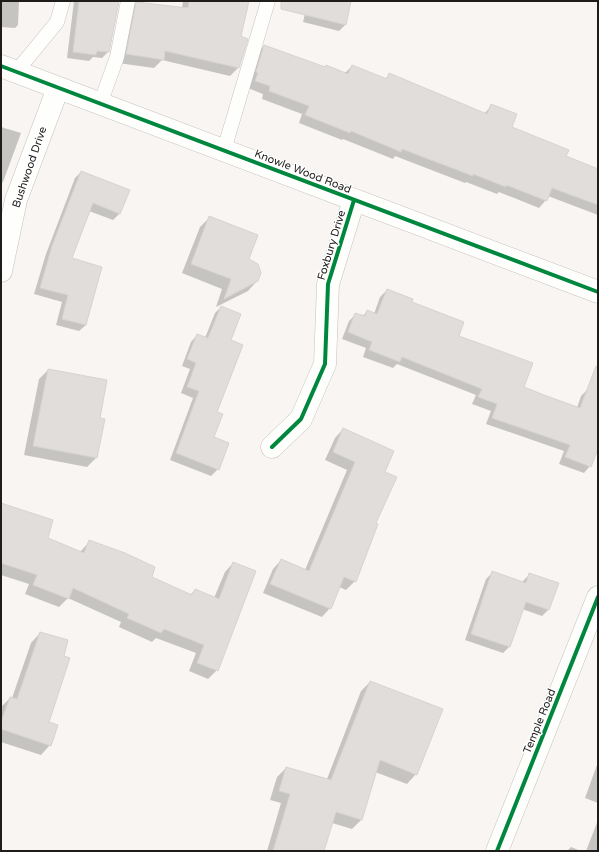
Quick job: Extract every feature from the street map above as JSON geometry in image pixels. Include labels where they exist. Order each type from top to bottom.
[{"type":"street","name":"Knowle Wood Road","points":[[9,69],[598,292]]},
{"type":"street","name":"Bushwood Drive","points":[[1,271],[16,200],[58,88]]},
{"type":"street","name":"Foxbury Drive","points":[[272,447],[301,419],[325,364],[328,284],[354,200]]},
{"type":"street","name":"Temple Road","points":[[497,851],[598,597]]},
{"type":"lane","points":[[9,69],[57,22],[63,1]]},
{"type":"lane","points":[[100,104],[117,56],[128,1]]},
{"type":"lane","points":[[224,150],[268,1]]},
{"type":"building","points":[[79,1],[119,1],[109,52],[97,51],[96,55],[73,52]]},
{"type":"building","points":[[189,1],[249,1],[241,36],[248,39],[239,68],[165,51],[164,60],[126,54],[136,2],[188,8]]},
{"type":"building","points":[[281,1],[351,1],[346,25],[281,9]]},
{"type":"building","points":[[264,45],[325,67],[326,65],[348,74],[352,65],[387,79],[389,73],[487,114],[491,104],[517,114],[512,127],[569,150],[566,156],[598,169],[598,205],[552,188],[547,201],[506,185],[506,187],[473,174],[473,176],[402,149],[401,152],[351,131],[350,133],[305,115],[309,106],[269,91],[270,86],[255,81],[258,73],[256,72]]},
{"type":"building","points":[[81,171],[130,190],[120,214],[93,203],[72,258],[102,267],[86,325],[62,319],[68,295],[40,288],[52,246]]},
{"type":"building","points":[[209,216],[258,235],[249,259],[258,264],[261,273],[258,281],[224,299],[231,279],[191,264]]},
{"type":"building","points":[[387,289],[413,299],[412,302],[464,322],[459,336],[533,363],[524,387],[544,395],[580,408],[596,366],[598,366],[598,449],[591,467],[565,457],[570,445],[492,418],[497,404],[478,397],[482,389],[402,357],[400,362],[369,350],[372,342],[348,332],[355,313],[365,316],[367,310],[377,314]]},
{"type":"building","points":[[221,306],[241,314],[231,340],[243,345],[217,412],[223,414],[214,437],[229,443],[219,470],[176,453],[199,391],[187,387],[196,363],[187,359],[197,334],[208,338]]},
{"type":"building","points":[[48,369],[107,380],[100,418],[105,419],[97,458],[33,446]]},
{"type":"building","points":[[343,428],[394,451],[385,472],[397,477],[376,523],[378,524],[356,582],[344,577],[331,609],[270,584],[281,559],[309,571],[355,462],[333,452]]},
{"type":"building","points":[[1,503],[53,520],[48,538],[84,553],[89,540],[125,553],[155,567],[152,577],[192,595],[195,589],[219,599],[233,562],[256,571],[218,671],[197,663],[204,645],[164,629],[161,633],[127,618],[129,614],[73,588],[69,599],[33,585],[37,575],[1,563]]},
{"type":"building","points":[[492,571],[526,583],[529,573],[559,583],[549,610],[526,602],[510,647],[471,634]]},
{"type":"building","points":[[40,632],[68,640],[64,656],[70,658],[49,722],[58,725],[51,746],[1,729],[1,722],[10,697],[17,699]]},
{"type":"building","points":[[370,681],[443,709],[417,775],[380,760],[362,820],[336,812],[324,851],[273,851],[290,794],[279,791],[286,767],[331,780]]},
{"type":"cycle path","points":[[1,66],[598,292]]},
{"type":"cycle path","points":[[272,447],[301,419],[325,364],[328,284],[354,200]]},
{"type":"cycle path","points":[[497,851],[598,597]]}]
